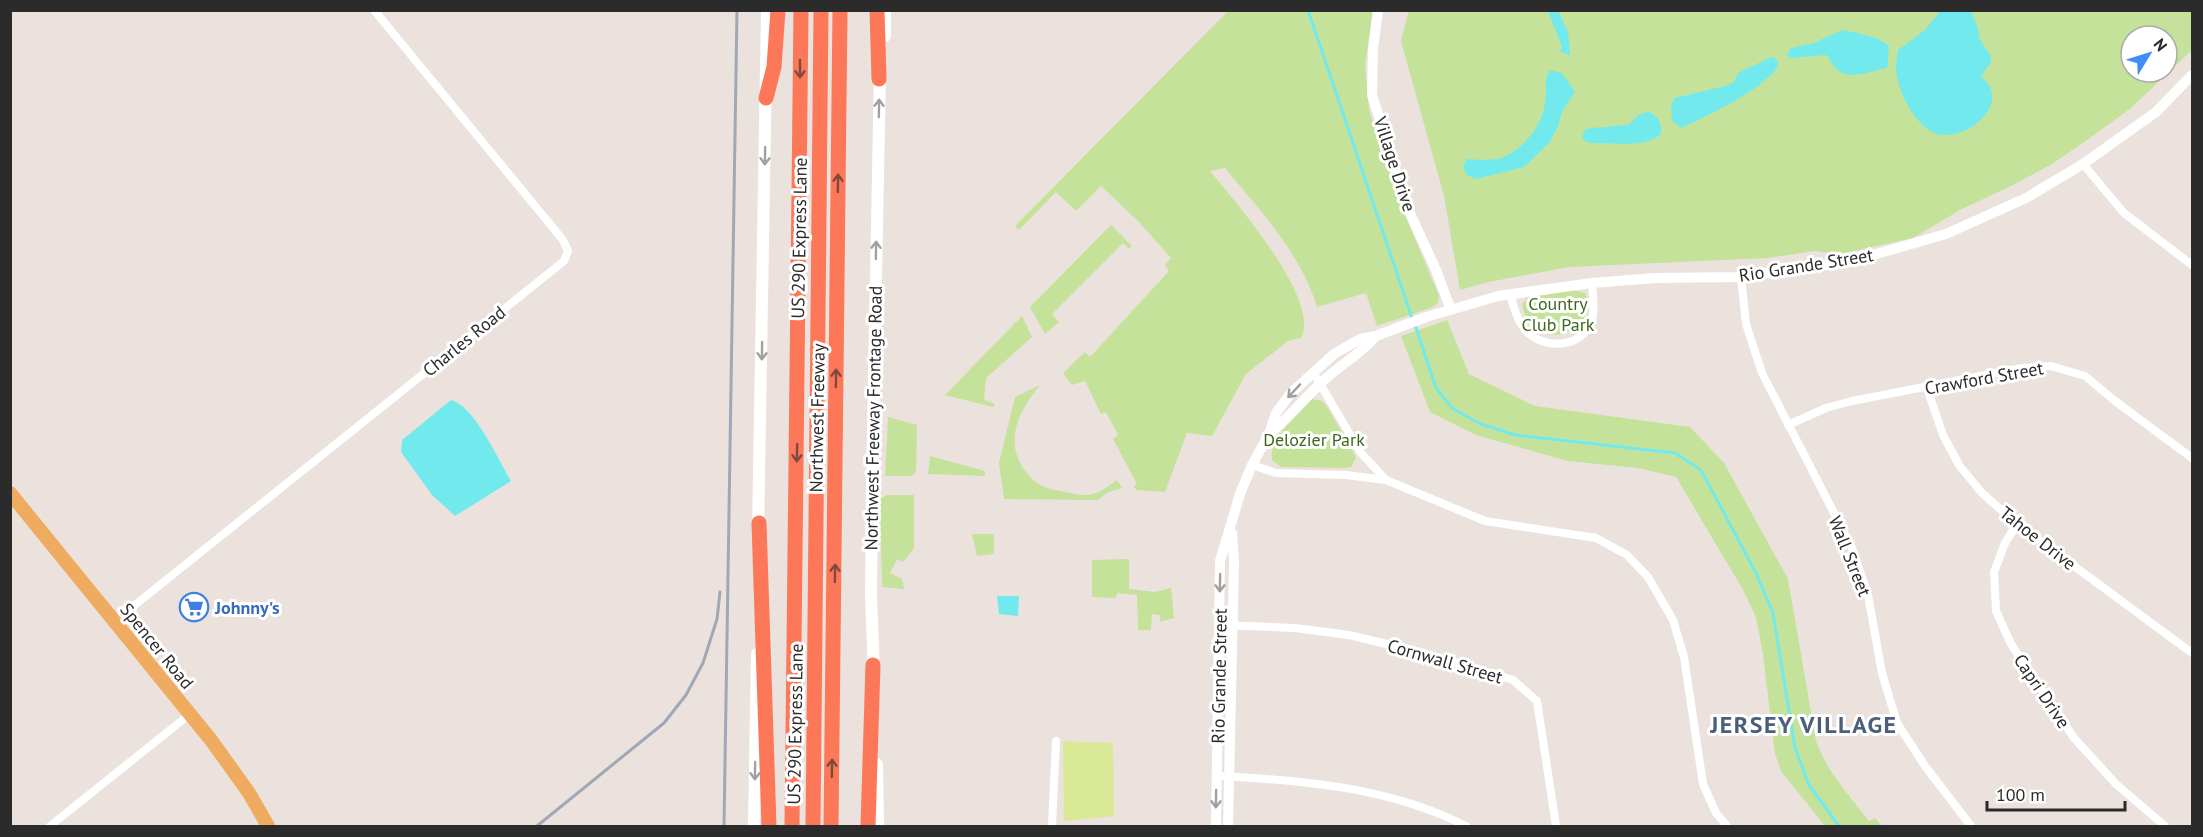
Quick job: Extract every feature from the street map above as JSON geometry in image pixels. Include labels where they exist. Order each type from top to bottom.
[{"type":"highway","points":[[766,98],[774,67],[777,10]]},
{"type":"highway","name":"Northwest Freeway","points":[[792,826],[801,10]]},
{"type":"highway","name":"US 290 Express Lane","points":[[813,826],[821,10]]},
{"type":"highway","name":"Northwest Freeway","points":[[831,826],[840,10]]},
{"type":"highway","points":[[877,10],[879,79]]},
{"type":"highway","points":[[759,523],[769,826]]},
{"type":"highway","points":[[867,826],[873,665]]},
{"type":"main road","points":[[754,826],[767,10]]},
{"type":"main road","name":"Northwest Freeway Frontage Road","points":[[878,826],[873,665],[872,485],[879,79],[885,36],[885,10]]},
{"type":"main road","name":"Spencer Road","points":[[10,493],[190,714],[231,768],[268,826]]},
{"type":"street","name":"Charles Road","points":[[115,621],[564,261],[568,251],[563,240],[374,10]]},
{"type":"street","name":"Village Drive","points":[[1378,10],[1373,49],[1372,94],[1409,211],[1436,270],[1451,310]]},
{"type":"street","name":"Rio Grande Street","points":[[1228,826],[1226,625],[1220,561],[1240,494],[1252,465],[1269,434],[1276,413],[1291,393],[1335,354],[1360,339],[1376,336],[1426,317],[1510,294],[1592,282],[1655,278],[1742,277],[1852,261],[1946,234],[2026,198],[2083,164],[2156,112],[2193,75]]},
{"type":"street","points":[[2083,164],[2124,213],[2193,265]]},
{"type":"street","name":"Wall Street","points":[[1742,277],[1746,324],[1762,373],[1852,548],[1868,595],[1882,673],[1897,723],[1925,766],[1971,826]]},
{"type":"street","points":[[1510,294],[1515,315],[1528,332],[1545,343],[1566,344],[1580,336],[1592,321],[1592,282]]},
{"type":"street","name":"Rio Grande Street","points":[[1269,434],[1287,421],[1320,383],[1366,348],[1376,336]]},
{"type":"street","name":"Crawford Street","points":[[1788,425],[1843,403],[2022,368],[2051,366],[2085,376],[2193,458]]},
{"type":"street","points":[[1313,372],[1361,453],[1386,480]]},
{"type":"street","name":"Tahoe Drive","points":[[1927,388],[1943,435],[1959,465],[1982,494],[2017,524],[2193,653]]},
{"type":"street","points":[[1252,465],[1276,473],[1346,475],[1386,480],[1485,521],[1596,538],[1626,555],[1648,577],[1673,620],[1684,657],[1703,784],[1716,813],[1727,826]]},
{"type":"street","name":"Capri Drive","points":[[2017,524],[2005,543],[1994,572],[1996,611],[2011,644],[2074,738],[2116,785],[2165,826]]},
{"type":"street","name":"Rio Grande Street","points":[[1216,826],[1226,625]]},
{"type":"street","name":"Cornwall Street","points":[[1226,625],[1295,628],[1349,635],[1424,653],[1513,680],[1537,701],[1556,826]]},
{"type":"street","points":[[50,826],[190,714]]},
{"type":"street","points":[[1052,826],[1056,741]]},
{"type":"street","points":[[1217,776],[1291,780],[1370,792],[1448,817],[1466,826]]},
{"type":"green space","points":[[1229,10],[1373,11],[1365,64],[1369,110],[1395,191],[1439,296],[1438,303],[1433,307],[1377,326],[1366,293],[1317,307],[1301,268],[1278,233],[1225,168],[1210,171],[1255,227],[1288,277],[1299,300],[1304,321],[1301,338],[1288,341],[1246,374],[1212,436],[1187,433],[1165,492],[1136,490],[1134,486],[1137,484],[1113,439],[1118,435],[1106,412],[1101,414],[1085,381],[1072,385],[1063,373],[1085,352],[1090,357],[1169,271],[1165,265],[1171,258],[1138,221],[1101,186],[1076,211],[1056,192],[1019,230],[1015,226]]},
{"type":"green space","points":[[1409,10],[2192,11],[2192,50],[2179,62],[2179,24],[2119,24],[2119,84],[2156,84],[2131,108],[2052,164],[1960,210],[1913,238],[1840,254],[1815,251],[1767,258],[1569,267],[1489,282],[1460,290],[1444,196],[1401,41]]},
{"type":"green space","points":[[1111,225],[1132,246],[1129,249],[1123,243],[1052,314],[1059,322],[1045,334],[1030,307]]},
{"type":"green space","name":"Country Club Park","points":[[1573,290],[1585,293],[1588,307],[1584,319],[1576,328],[1551,335],[1539,331],[1528,321],[1522,304],[1527,298]]},
{"type":"green space","points":[[1022,316],[1032,337],[986,378],[984,400],[995,404],[993,407],[945,395]]},
{"type":"green space","points":[[1447,320],[1469,374],[1535,406],[1690,427],[1724,463],[1788,579],[1816,741],[1839,783],[1869,821],[1875,818],[1882,826],[1825,826],[1781,771],[1775,754],[1756,617],[1742,588],[1676,477],[1638,468],[1568,461],[1476,435],[1430,412],[1401,336]]},
{"type":"green space","points":[[1040,385],[1025,406],[1016,427],[1015,450],[1026,472],[1046,488],[1077,494],[1096,493],[1117,480],[1122,488],[1108,492],[1098,500],[1004,499],[999,463],[1015,397]]},
{"type":"green space","name":"Delozier Park","points":[[1312,399],[1322,401],[1326,405],[1353,452],[1356,458],[1351,467],[1281,467],[1272,460],[1274,445],[1279,436]]},
{"type":"green space","points":[[888,417],[917,425],[916,472],[911,476],[885,476]]},
{"type":"green space","points":[[930,456],[985,471],[985,476],[928,474]]},
{"type":"green space","points":[[887,495],[914,495],[914,548],[903,562],[897,559],[890,573],[902,579],[904,589],[882,587],[880,499]]},
{"type":"green space","points":[[972,534],[994,534],[994,554],[977,556]]},
{"type":"green space","points":[[1129,559],[1129,589],[1155,592],[1171,588],[1174,618],[1160,622],[1160,615],[1152,614],[1151,630],[1138,630],[1137,595],[1118,593],[1115,598],[1092,597],[1092,560]]},
{"type":"green space","points":[[1063,741],[1113,743],[1114,816],[1064,821]]},
{"type":"water","points":[[1941,10],[1971,11],[1978,28],[1979,38],[1991,56],[1991,62],[1981,76],[1990,87],[1992,97],[1985,116],[1967,129],[1947,135],[1937,134],[1921,124],[1904,97],[1896,69],[1898,50],[1925,30]]},
{"type":"water","points":[[1548,11],[1558,11],[1568,32],[1570,55],[1560,52],[1562,47]]},
{"type":"water","points":[[1842,30],[1873,37],[1889,46],[1887,68],[1852,75],[1839,71],[1827,55],[1791,58],[1787,54],[1791,48],[1814,43]]},
{"type":"water","points":[[1771,57],[1778,60],[1777,68],[1758,86],[1681,128],[1672,121],[1671,105],[1675,98],[1725,86],[1734,82],[1738,73]]},
{"type":"water","points":[[1550,70],[1562,73],[1575,92],[1562,112],[1550,142],[1524,167],[1476,179],[1467,175],[1463,166],[1467,159],[1491,160],[1504,157],[1520,147],[1533,133],[1545,107],[1546,81]]},
{"type":"water","points":[[1649,112],[1659,121],[1661,134],[1646,142],[1593,143],[1586,142],[1582,137],[1585,130],[1628,125],[1640,114]]},
{"type":"water","points":[[451,400],[460,404],[477,423],[511,481],[455,516],[432,495],[401,452],[402,440]]},
{"type":"water","points":[[997,596],[1019,596],[1018,616],[999,614]]},
{"type":"waterway","points":[[1308,10],[1412,318]]},
{"type":"waterway","points":[[1415,325],[1436,388],[1453,409],[1481,424],[1515,435],[1675,453],[1701,470],[1756,573],[1773,613],[1795,748],[1809,785],[1839,826]]},
{"type":"railway","points":[[724,826],[737,10]]},
{"type":"railway","points":[[537,826],[664,723],[686,695],[703,663],[717,619],[720,592]]},
{"type":"place","name":"Johnny's","points":[[194,607]]},
{"type":"district","name":"JERSEY VILLAGE","points":[[1804,724]]}]
